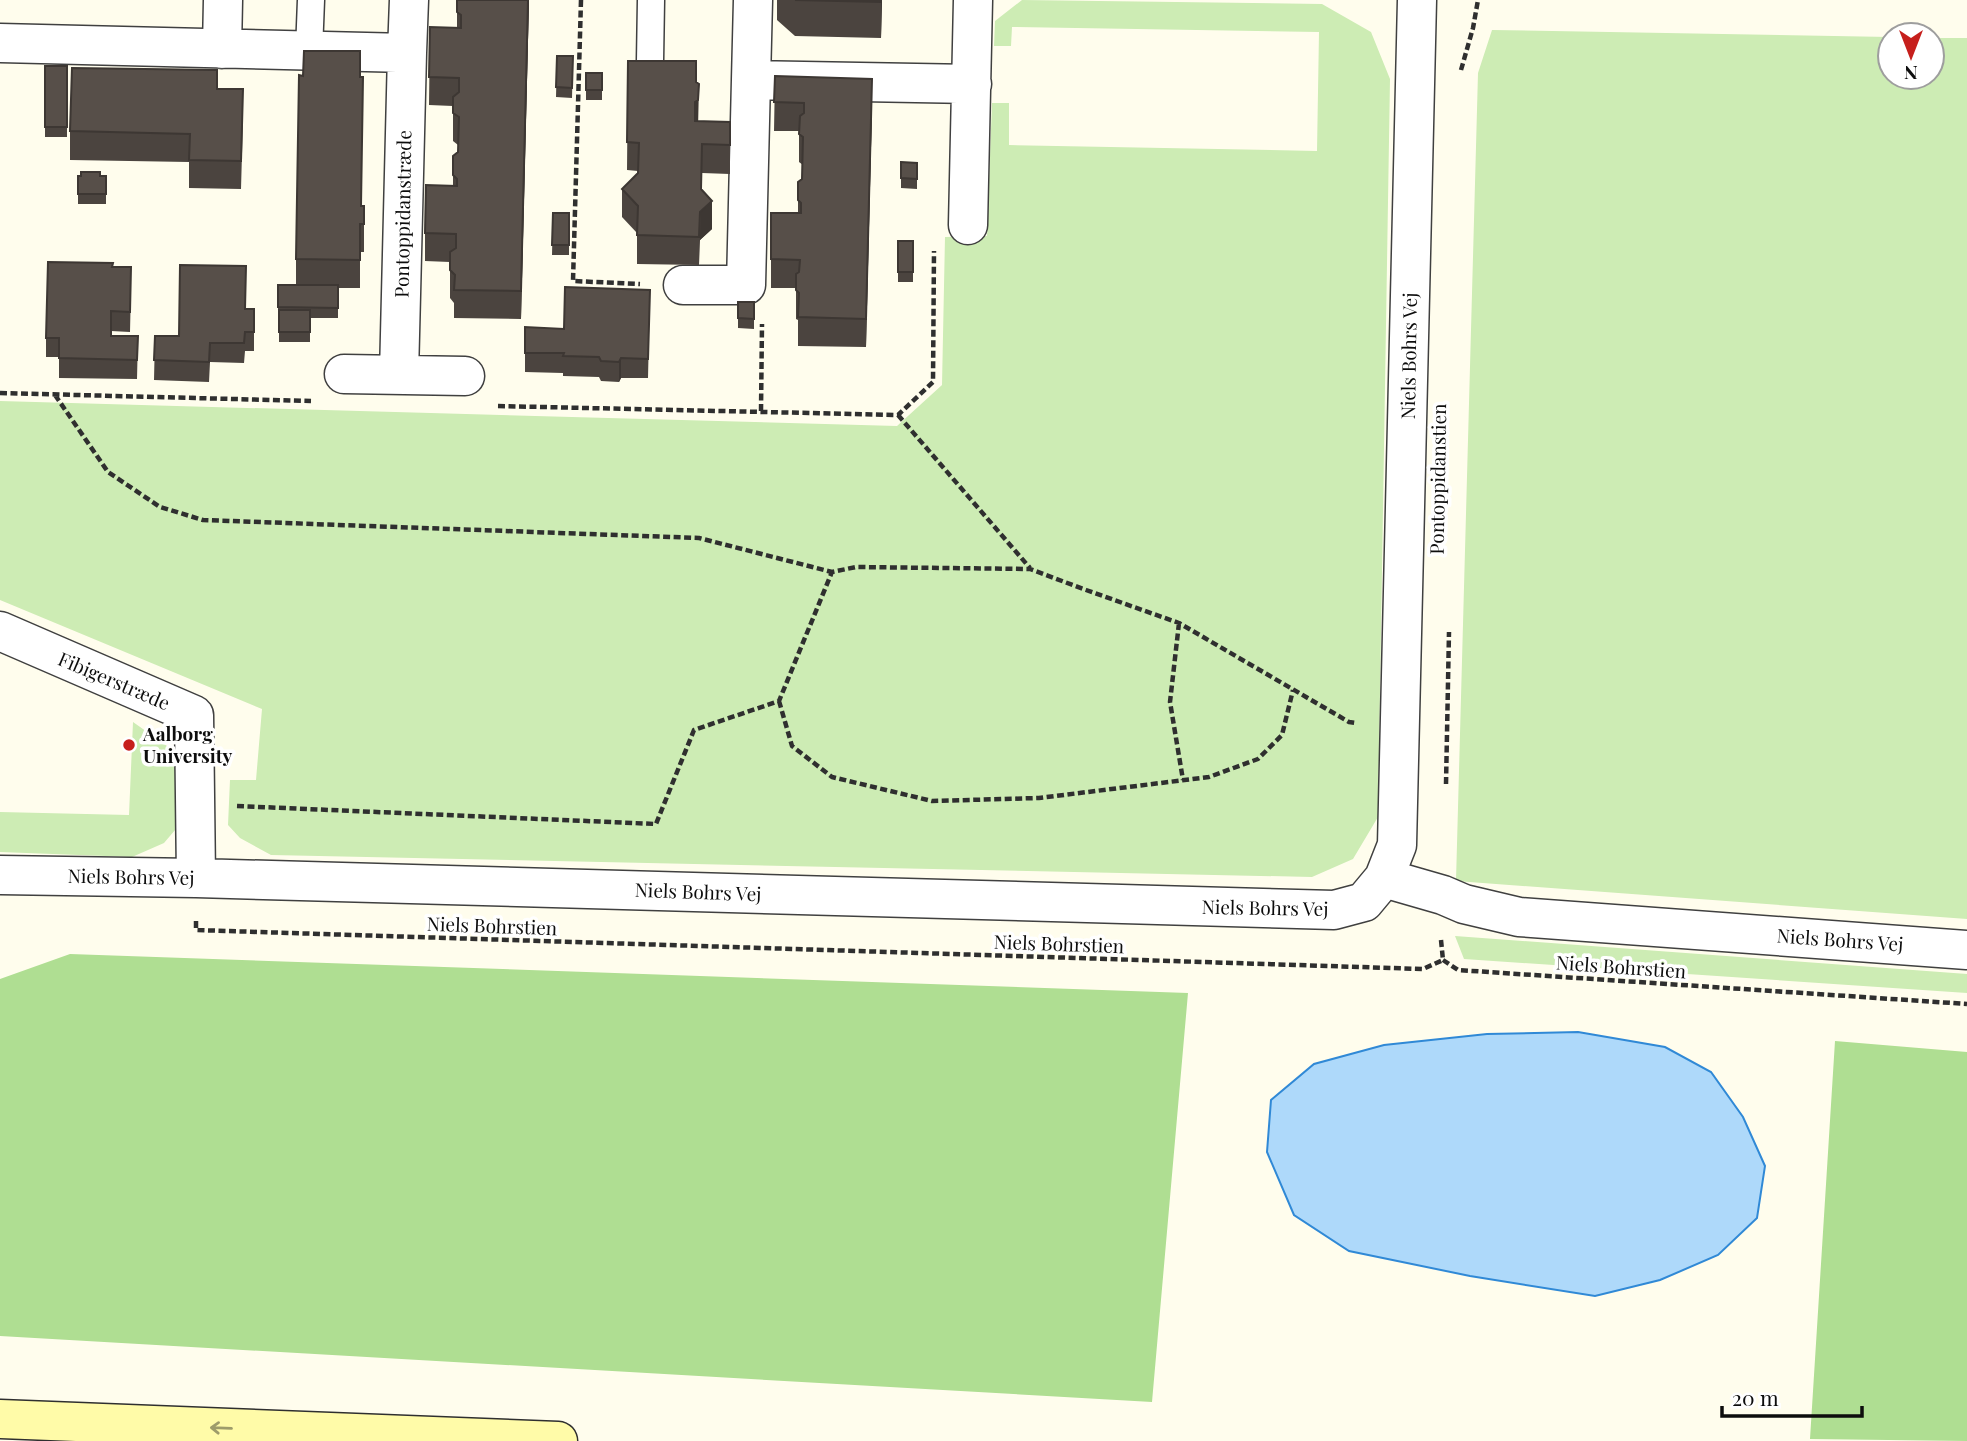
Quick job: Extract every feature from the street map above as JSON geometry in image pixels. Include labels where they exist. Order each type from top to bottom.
[{"type":"main road","points":[[0,1419],[558,1441]]},
{"type":"street","points":[[222,49],[223,0]]},
{"type":"street","name":"Pontoppidanstræde","points":[[399,374],[410,0]]},
{"type":"street","points":[[682,285],[746,285],[753,0]]},
{"type":"street","points":[[968,225],[973,0]]},
{"type":"street","name":"Niels Bohrs Vej","points":[[0,875],[196,878],[1334,910],[1364,902],[1384,878],[1397,845],[1417,0]]},
{"type":"street","points":[[0,43],[407,53]]},
{"type":"street","points":[[751,80],[972,84]]},
{"type":"street","points":[[344,374],[465,376]]},
{"type":"street","name":"Fibigerstræde","points":[[0,631],[194,715],[196,878]]},
{"type":"street","name":"Niels Bohrs Vej","points":[[1384,878],[1464,904],[1519,917],[1967,950]]},
{"type":"lane","points":[[309,51],[311,0]]},
{"type":"lane","points":[[650,61],[651,0]]},
{"type":"path","points":[[580,0],[573,281],[682,285]]},
{"type":"path","points":[[1461,70],[1478,0]]},
{"type":"path","points":[[746,285],[762,304],[761,411]]},
{"type":"path","points":[[55,395],[108,472],[160,507],[203,520],[699,538],[832,572],[856,567],[1030,569],[1179,623],[1349,722],[1400,729],[1447,731]]},
{"type":"path","points":[[898,415],[1030,569]]},
{"type":"path","points":[[832,572],[779,701],[792,746],[832,777],[932,802],[1039,798],[1209,777],[1258,759],[1282,736],[1293,690]]},
{"type":"path","points":[[1445,797],[1449,621]]},
{"type":"path","points":[[1179,623],[1170,702],[1183,780]]},
{"type":"path","points":[[195,804],[656,824],[694,730],[779,701]]},
{"type":"path","name":"Niels Bohrstien","points":[[196,878],[196,930],[1423,969],[1443,960],[1458,970],[1967,1004]]},
{"type":"path","points":[[1443,895],[1440,944],[1443,960]]},
{"type":"green space","points":[[1022,0],[1322,4],[1371,32],[1390,79],[1378,817],[1353,859],[1312,877],[271,855],[240,838],[228,825],[230,780],[256,780],[262,709],[0,600],[0,401],[897,426],[942,385],[945,237],[987,236],[992,103],[1009,103],[1009,145],[1317,151],[1319,32],[1012,27],[1011,46],[994,46],[995,21]]},
{"type":"green space","points":[[1492,30],[1876,37],[1876,91],[1946,91],[1946,38],[1967,38],[1967,919],[1456,881],[1478,73]]},
{"type":"green space","points":[[133,722],[167,746],[182,781],[181,823],[164,843],[132,857],[0,852],[0,812],[129,815]]},
{"type":"green space","points":[[1455,936],[1967,974],[1967,993],[1464,959]]},
{"type":"green space","points":[[70,954],[1188,993],[1152,1402],[0,1336],[0,979]]},
{"type":"green space","points":[[1835,1041],[1967,1052],[1967,1441],[1810,1439]]},
{"type":"water","points":[[1578,1032],[1665,1047],[1711,1072],[1743,1117],[1765,1166],[1757,1218],[1718,1255],[1660,1280],[1595,1296],[1470,1276],[1349,1251],[1294,1215],[1267,1152],[1271,1100],[1314,1064],[1384,1045],[1487,1034]]},
{"type":"building","points":[[457,0],[528,0],[521,291],[454,290],[455,275],[450,270],[450,252],[456,248],[456,234],[425,233],[426,185],[457,186],[457,179],[453,175],[453,156],[458,152],[459,117],[453,113],[453,97],[459,92],[459,78],[429,77],[430,27],[461,28]]},
{"type":"building","points":[[795,0],[881,0],[881,2]]},
{"type":"building","points":[[304,51],[360,51],[360,77],[363,77],[361,206],[364,206],[364,224],[360,224],[360,260],[296,259],[299,75],[303,76]]},
{"type":"building","points":[[557,56],[573,56],[572,88],[556,87]]},
{"type":"building","points":[[628,61],[696,61],[696,82],[699,84],[695,121],[730,122],[730,145],[702,144],[701,189],[712,201],[700,212],[699,237],[637,235],[638,206],[622,189],[638,173],[639,143],[627,142]]},
{"type":"building","points":[[45,66],[67,66],[67,127],[45,127]]},
{"type":"building","points":[[72,68],[217,70],[217,89],[243,89],[241,161],[189,160],[190,134],[70,131]]},
{"type":"building","points":[[586,73],[602,73],[602,90],[586,90]]},
{"type":"building","points":[[775,76],[872,79],[866,319],[798,317],[799,293],[796,290],[796,274],[799,272],[800,260],[771,259],[771,213],[801,213],[798,182],[802,179],[803,137],[799,134],[800,116],[804,113],[804,103],[774,102]]},
{"type":"building","points":[[901,162],[917,163],[917,179],[901,178]]},
{"type":"building","points":[[81,172],[100,172],[100,176],[106,176],[106,194],[78,194],[78,176],[81,176]]},
{"type":"building","points":[[553,213],[569,213],[569,245],[552,245]]},
{"type":"building","points":[[898,241],[913,241],[913,272],[898,272]]},
{"type":"building","points":[[48,262],[113,263],[112,267],[131,267],[130,312],[111,311],[111,336],[138,336],[137,360],[59,358],[59,338],[46,338]]},
{"type":"building","points":[[180,265],[246,266],[245,309],[254,309],[254,332],[245,332],[244,343],[210,343],[209,362],[154,360],[155,336],[179,336]]},
{"type":"building","points":[[278,285],[338,285],[338,308],[278,307]]},
{"type":"building","points":[[565,287],[650,290],[648,359],[621,358],[619,362],[601,361],[599,357],[563,356],[564,353],[525,353],[525,327],[564,329]]},
{"type":"building","points":[[738,302],[754,302],[754,319],[738,318]]},
{"type":"building","points":[[279,310],[310,310],[310,332],[279,332]]},
{"type":"place","name":"Aalborg University","points":[[129,745]]}]
